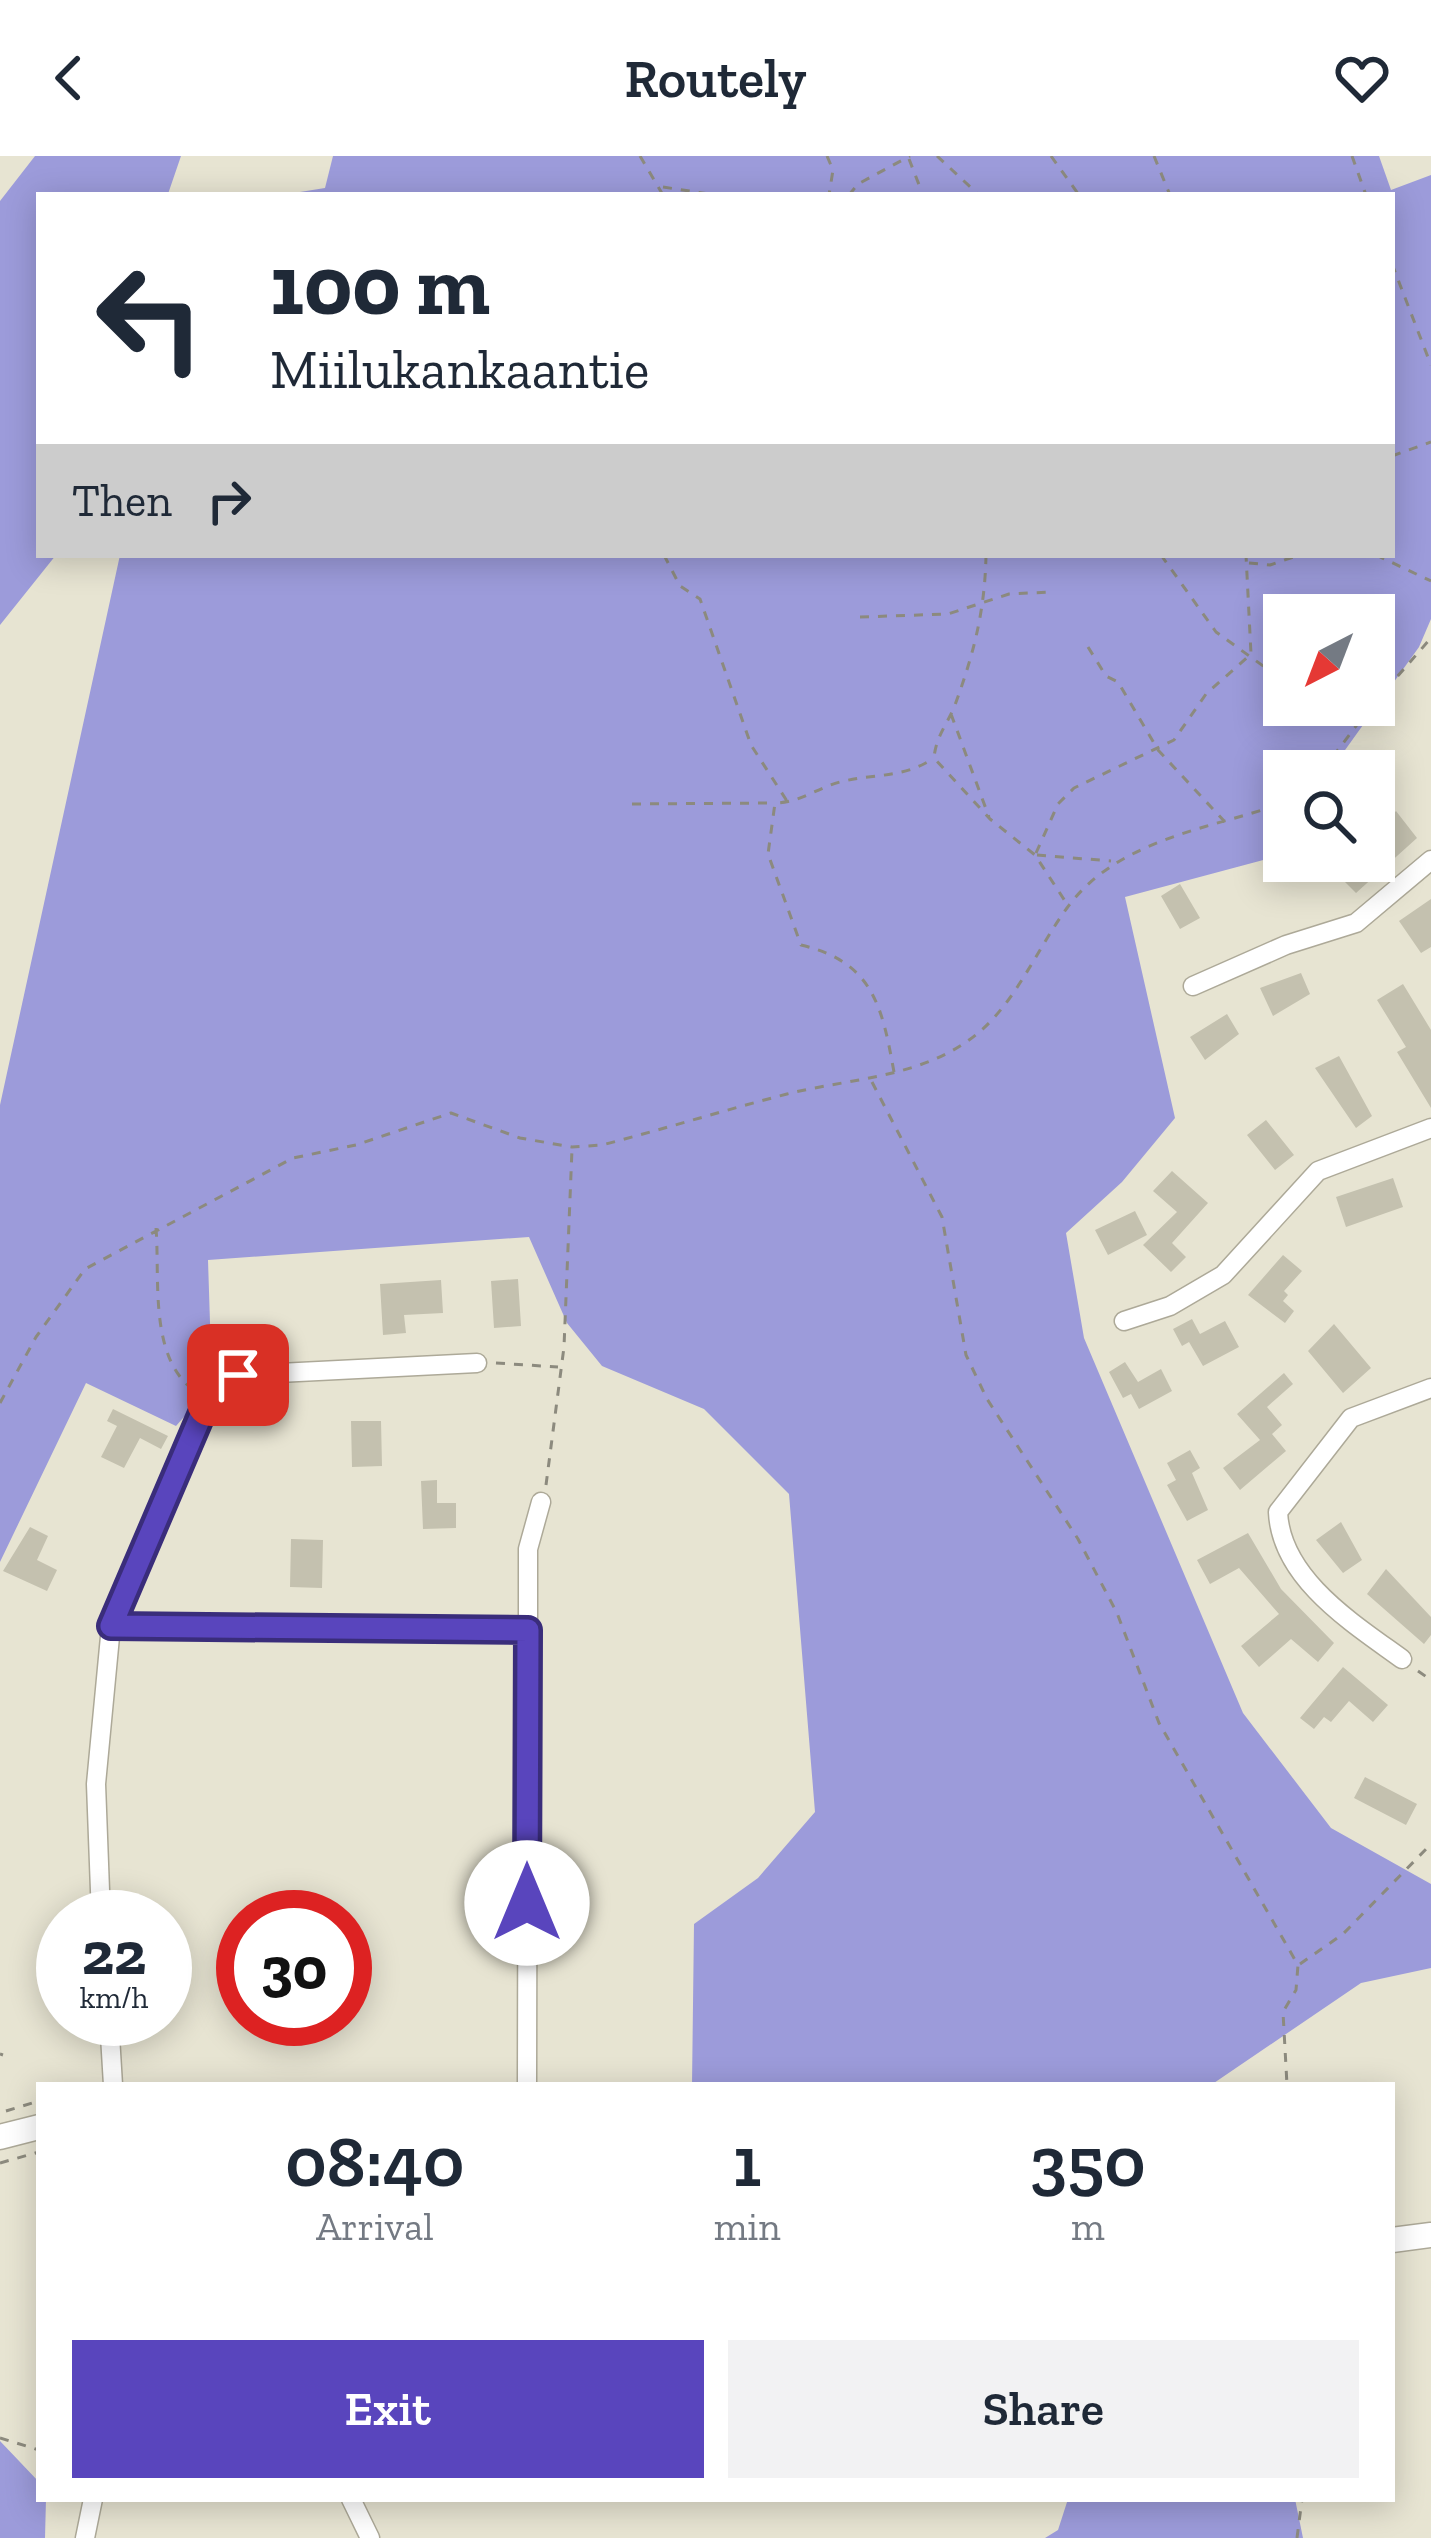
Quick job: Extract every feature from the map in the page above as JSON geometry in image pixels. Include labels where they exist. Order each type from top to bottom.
[{"type":"street","points":[[1193,986],[1286,945],[1356,923],[1431,860]]},
{"type":"street","points":[[1124,1321],[1170,1306],[1223,1275],[1318,1171],[1431,1128]]},
{"type":"street","points":[[100,1890],[96,1784],[111,1626],[208,1399],[238,1375],[477,1363]]},
{"type":"street","points":[[1402,1659],[1320,1594],[1285,1544],[1278,1512],[1351,1418],[1431,1388]]},
{"type":"street","points":[[527,2082],[529,1549],[541,1502]]},
{"type":"street","points":[[111,1626],[528,1630]]},
{"type":"street","points":[[111,2046],[113,2082]]},
{"type":"street","points":[[0,2137],[36,2128]]},
{"type":"street","points":[[1395,2240],[1431,2235]]},
{"type":"street","points":[[85,2538],[92,2502]]},
{"type":"street","points":[[352,2502],[370,2538]]},
{"type":"path","points":[[640,156],[663,192]]},
{"type":"path","points":[[827,156],[833,170],[829,192]]},
{"type":"path","points":[[937,156],[975,192]]},
{"type":"path","points":[[1051,156],[1076,192]]},
{"type":"path","points":[[1154,156],[1169,192]]},
{"type":"path","points":[[1352,156],[1365,192]]},
{"type":"path","points":[[851,192],[909,157],[922,192]]},
{"type":"path","points":[[663,187],[696,192]]},
{"type":"path","points":[[1065,192],[1071,188]]},
{"type":"path","points":[[1395,272],[1431,365]]},
{"type":"path","points":[[1395,455],[1431,442]]},
{"type":"path","points":[[666,558],[680,586],[700,599],[751,745],[788,803]]},
{"type":"path","points":[[986,558],[980,637],[952,714],[936,739],[934,758],[990,819],[1035,855],[1068,906]]},
{"type":"path","points":[[1163,558],[1216,632],[1263,663]]},
{"type":"path","points":[[1247,558],[1252,654]]},
{"type":"path","points":[[1248,563],[1270,566],[1291,558]]},
{"type":"path","points":[[1382,558],[1431,581]]},
{"type":"path","points":[[860,616],[948,614],[1009,594],[1050,592]]},
{"type":"path","points":[[1395,676],[1431,638]]},
{"type":"path","points":[[1088,647],[1106,676],[1118,682],[1158,750],[1226,823]]},
{"type":"path","points":[[1035,855],[1058,804],[1074,788],[1174,740],[1206,694],[1252,654]]},
{"type":"path","points":[[952,714],[990,819]]},
{"type":"path","points":[[1338,750],[1356,726]]},
{"type":"path","points":[[632,804],[788,803],[839,782],[910,773],[934,758]]},
{"type":"path","points":[[775,802],[768,854],[785,909],[802,945],[838,954],[873,992],[894,1072]]},
{"type":"path","points":[[0,1403],[36,1337],[85,1269],[293,1158],[356,1145],[451,1113],[520,1138],[572,1147],[602,1145],[789,1093],[871,1080],[948,1053],[978,1034],[1017,986],[1068,906],[1116,862],[1163,839],[1263,810]]},
{"type":"path","points":[[1035,855],[1116,862]]},
{"type":"path","points":[[871,1080],[942,1217],[966,1355],[1078,1539],[1117,1613],[1159,1723],[1298,1965],[1296,1990],[1283,2012],[1287,2082]]},
{"type":"path","points":[[541,1502],[553,1461],[572,1147]]},
{"type":"path","points":[[156,1228],[164,1342],[171,1366],[208,1399]]},
{"type":"path","points":[[477,1363],[560,1367]]},
{"type":"path","points":[[1298,1965],[1343,1934],[1431,1844]]},
{"type":"path","points":[[0,2114],[36,2102]]},
{"type":"path","points":[[0,2163],[36,2153]]},
{"type":"path","points":[[0,2438],[36,2449]]},
{"type":"path","points":[[1297,2538],[1302,2502]]},
{"type":"shaded area","points":[[35,156],[181,156],[169,192],[36,192],[36,558],[54,558],[0,625],[0,201]]},
{"type":"shaded area","points":[[333,156],[1379,156],[1391,190],[1431,175],[1431,619],[1419,647],[1395,680],[1395,594],[1263,594],[1263,726],[1362,726],[1345,750],[1263,750],[1263,860],[1125,897],[1175,1118],[1122,1182],[1066,1233],[1084,1338],[1243,1713],[1331,1828],[1431,1884],[1431,1968],[1361,1983],[1215,2082],[692,2082],[694,1924],[758,1878],[815,1812],[789,1494],[704,1409],[602,1366],[567,1323],[529,1237],[208,1260],[212,1385],[176,1426],[86,1383],[0,1562],[0,1105],[119,558],[1395,558],[1395,192],[300,192],[325,188]]},
{"type":"shaded area","points":[[0,2441],[36,2479],[36,2502],[46,2502],[45,2538],[0,2538]]},
{"type":"shaded area","points":[[1067,2502],[1296,2502],[1303,2538],[1045,2538],[1058,2530]]},
{"type":"building","points":[[1395,812],[1417,838],[1395,858]]},
{"type":"building","points":[[1345,882],[1368,882],[1356,893]]},
{"type":"building","points":[[1180,884],[1200,918],[1180,929],[1161,896]]},
{"type":"building","points":[[1431,899],[1431,947],[1421,953],[1399,921]]},
{"type":"building","points":[[1301,973],[1310,994],[1273,1016],[1260,988]]},
{"type":"building","points":[[1403,984],[1431,1030],[1431,1108],[1397,1052],[1406,1047],[1377,1000]]},
{"type":"building","points":[[1227,1014],[1239,1034],[1205,1060],[1190,1037]]},
{"type":"building","points":[[1339,1056],[1372,1116],[1356,1128],[1315,1068]]},
{"type":"building","points":[[1266,1120],[1294,1155],[1275,1170],[1247,1135]]},
{"type":"building","points":[[1172,1171],[1208,1203],[1172,1243],[1186,1257],[1171,1272],[1143,1245],[1177,1212],[1153,1191]]},
{"type":"building","points":[[1393,1178],[1403,1207],[1346,1227],[1336,1197]]},
{"type":"building","points":[[1135,1211],[1147,1235],[1108,1255],[1095,1230]]},
{"type":"building","points":[[1283,1255],[1302,1271],[1284,1291],[1288,1295],[1283,1301],[1294,1311],[1285,1323],[1248,1295]]},
{"type":"building","points":[[518,1279],[521,1326],[494,1328],[491,1281]]},
{"type":"building","points":[[441,1280],[443,1313],[404,1315],[406,1333],[383,1335],[380,1284]]},
{"type":"building","points":[[1192,1319],[1200,1334],[1225,1321],[1239,1347],[1203,1366],[1189,1342],[1182,1346],[1173,1329]]},
{"type":"building","points":[[1334,1324],[1371,1368],[1343,1393],[1308,1351]]},
{"type":"building","points":[[1125,1362],[1138,1382],[1161,1369],[1172,1391],[1139,1409],[1131,1394],[1123,1398],[1109,1372]]},
{"type":"building","points":[[1284,1373],[1293,1384],[1267,1407],[1282,1425],[1272,1434],[1286,1451],[1240,1490],[1223,1468],[1260,1440],[1237,1414]]},
{"type":"building","points":[[113,1409],[168,1436],[161,1449],[140,1438],[124,1468],[101,1457],[117,1426],[107,1421]]},
{"type":"building","points":[[351,1421],[381,1421],[382,1466],[352,1467]]},
{"type":"building","points":[[1190,1450],[1200,1468],[1192,1473],[1208,1510],[1187,1521],[1167,1485],[1176,1480],[1167,1463]]},
{"type":"building","points":[[437,1480],[437,1503],[456,1503],[456,1528],[423,1529],[421,1481]]},
{"type":"building","points":[[1341,1522],[1362,1560],[1343,1573],[1316,1540]]},
{"type":"building","points":[[30,1527],[48,1536],[37,1560],[57,1570],[47,1591],[3,1571]]},
{"type":"building","points":[[1248,1533],[1281,1589],[1334,1643],[1318,1662],[1291,1639],[1259,1667],[1241,1646],[1279,1614],[1239,1568],[1210,1584],[1197,1560]]},
{"type":"building","points":[[291,1539],[323,1540],[322,1588],[290,1587]]},
{"type":"building","points":[[1386,1569],[1431,1617],[1431,1635],[1424,1644],[1367,1594]]},
{"type":"building","points":[[1343,1667],[1388,1705],[1373,1722],[1349,1701],[1331,1722],[1324,1717],[1314,1729],[1300,1718]]},
{"type":"building","points":[[1365,1777],[1417,1804],[1406,1825],[1354,1798]]},
{"type":"route","points":[[238,1375],[208,1399],[117,1602],[111,1626],[528,1630],[527,1903]]}]
